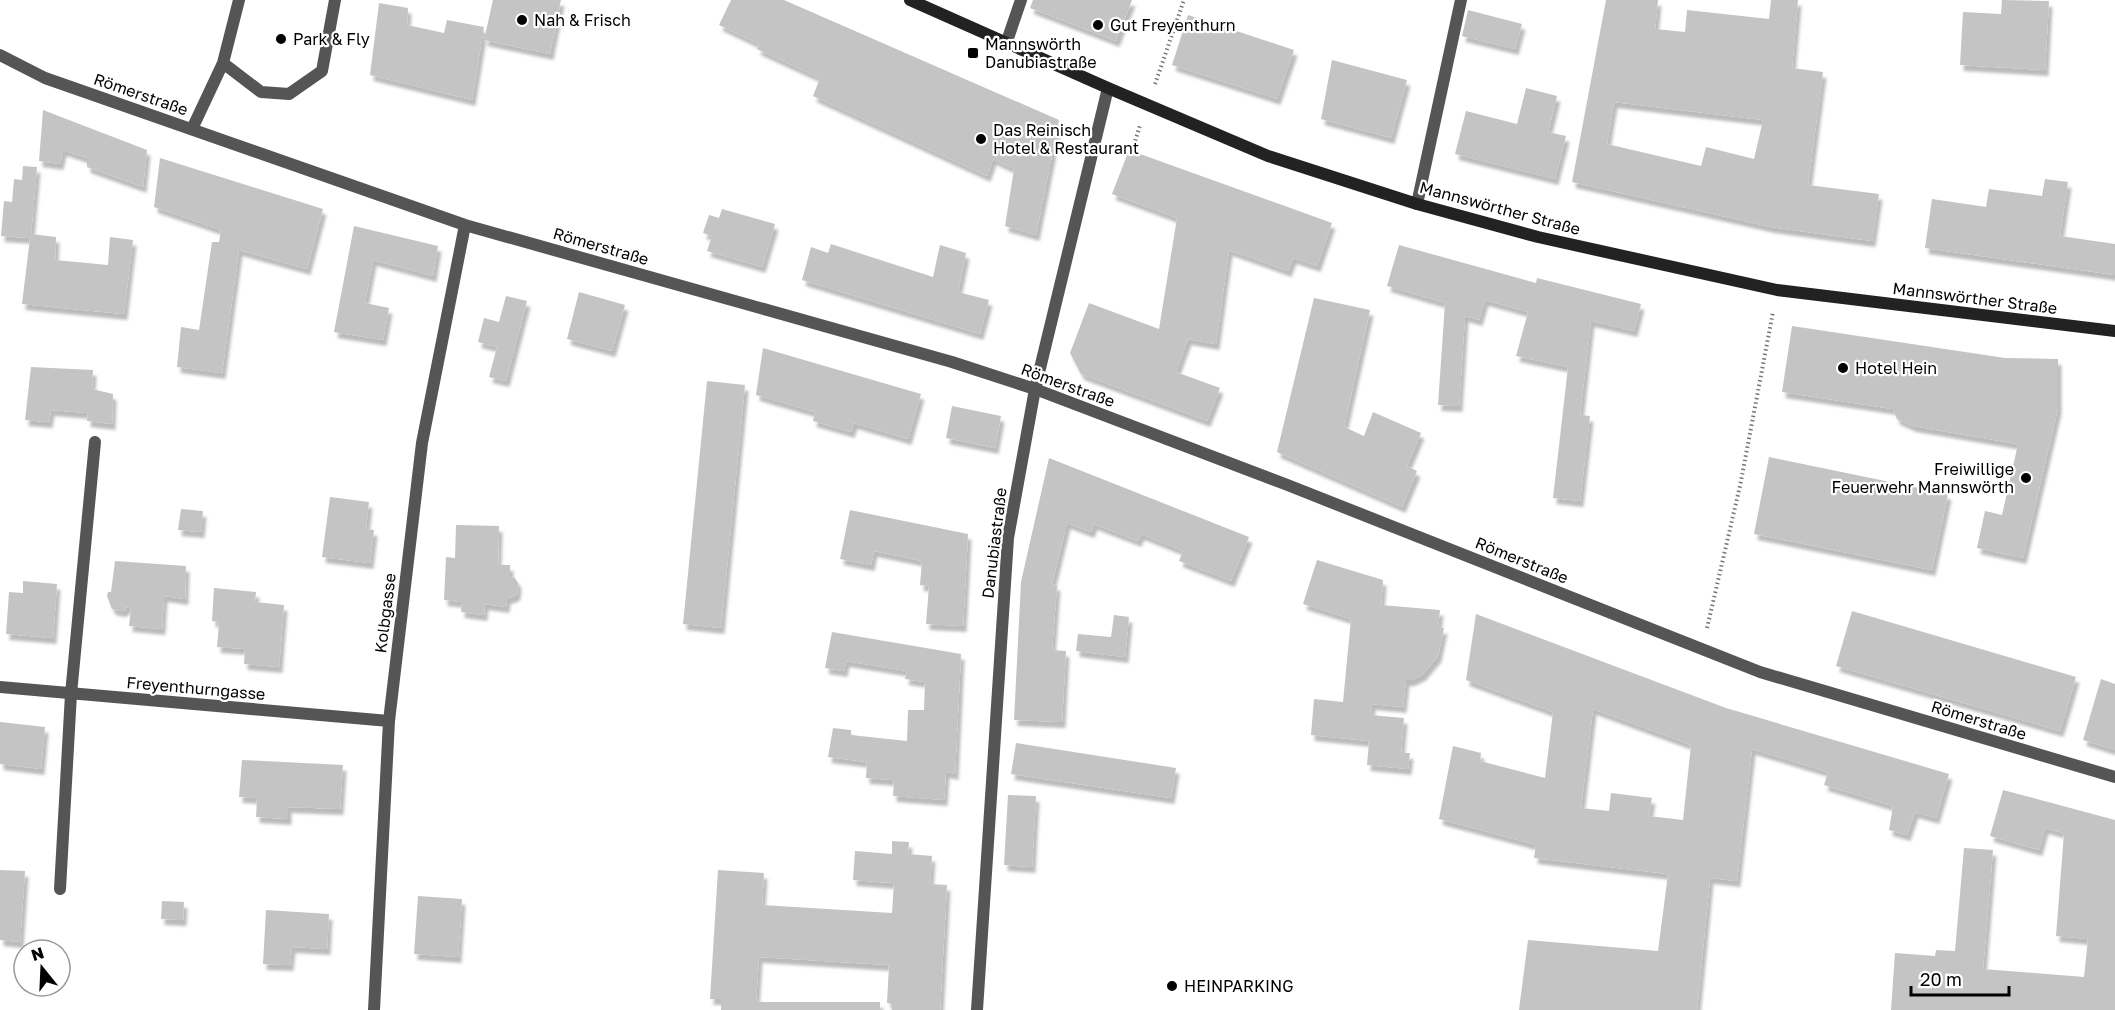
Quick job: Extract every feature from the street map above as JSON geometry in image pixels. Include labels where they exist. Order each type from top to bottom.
[{"type":"main road","name":"Mannswörther Straße","points":[[910,0],[1006,44],[1268,156],[1417,204],[1538,237],[1777,290],[2115,331]]},
{"type":"street","points":[[192,129],[223,63],[239,0]]},
{"type":"street","points":[[223,63],[261,92],[289,94],[322,71],[335,0]]},
{"type":"street","points":[[1006,44],[1021,0]]},
{"type":"street","points":[[1417,204],[1461,0]]},
{"type":"street","name":"Römerstraße","points":[[0,55],[45,78],[465,225],[952,362],[1035,389],[1285,484],[1760,672],[2115,777]]},
{"type":"street","name":"Danubiastraße","points":[[977,1010],[1008,538],[1035,389],[1108,88]]},
{"type":"street","name":"Kolbgasse","points":[[374,1010],[389,721],[422,443],[465,225]]},
{"type":"street","points":[[60,889],[71,694],[95,442]]},
{"type":"street","name":"Freyenthurngasse","points":[[0,687],[389,721]]},
{"type":"path","points":[[1134,145],[1184,0]]},
{"type":"path","points":[[1702,649],[1740,486],[1777,290]]},
{"type":"building","name":"Nah & Frisch","points":[[493,0],[561,0],[550,54],[484,40]]},
{"type":"building","name":"Das Reinisch Hotel & Restaurant","points":[[731,0],[784,0],[1059,120],[1036,235],[1005,226],[1014,169],[993,159],[987,176],[813,96],[820,78],[757,49],[759,44],[719,25]]},
{"type":"building","name":"Gut Freyenthurn","points":[[1033,0],[1132,0],[1116,41],[1030,8]]},
{"type":"building","points":[[1606,0],[1658,0],[1655,29],[1685,32],[1687,10],[1769,19],[1771,0],[1798,0],[1792,68],[1823,72],[1808,185],[1879,194],[1872,241],[1771,227],[1572,182]],"holes":[[[1614,102],[1763,120],[1754,159],[1706,147],[1701,166],[1607,144]]]},
{"type":"building","points":[[2002,0],[2049,1],[2045,70],[1960,65],[1963,12],[2001,14]]},
{"type":"building","points":[[379,3],[408,8],[407,25],[444,33],[447,20],[484,27],[472,100],[370,75]]},
{"type":"building","points":[[1468,10],[1522,24],[1515,49],[1462,36]]},
{"type":"building","points":[[1188,15],[1294,50],[1277,99],[1172,65]]},
{"type":"building","points":[[1332,60],[1407,80],[1391,138],[1321,119]]},
{"type":"building","points":[[1526,88],[1557,96],[1548,132],[1566,136],[1555,179],[1455,154],[1466,111],[1517,124]]},
{"type":"building","points":[[43,110],[147,150],[143,187],[87,167],[87,158],[63,150],[60,164],[39,161]]},
{"type":"building","points":[[1129,150],[1332,223],[1317,266],[1293,258],[1288,271],[1229,250],[1216,344],[1188,339],[1176,372],[1220,388],[1207,421],[1081,374],[1070,353],[1089,303],[1159,329],[1177,218],[1112,194]]},
{"type":"building","points":[[160,158],[323,209],[307,269],[239,250],[222,373],[177,367],[181,327],[199,330],[212,242],[219,242],[221,230],[154,207]]},
{"type":"building","points":[[23,166],[37,167],[31,234],[56,237],[55,260],[108,265],[110,237],[133,240],[124,314],[22,304],[30,238],[1,236],[4,201],[12,202],[14,179],[22,180]]},
{"type":"building","points":[[2045,179],[2068,182],[2060,236],[2115,244],[2115,275],[1925,248],[1932,199],[1986,207],[1989,189],[2042,196]]},
{"type":"building","points":[[722,209],[775,224],[762,267],[707,251],[712,236],[703,233],[709,215],[719,218]]},
{"type":"building","points":[[354,226],[438,246],[433,276],[373,260],[365,303],[389,308],[383,340],[334,332]]},
{"type":"building","points":[[831,244],[933,277],[940,245],[966,253],[958,292],[989,300],[980,334],[802,280],[811,247],[828,253]]},
{"type":"building","points":[[1399,245],[1536,283],[1537,278],[1641,304],[1634,331],[1591,321],[1580,415],[1590,416],[1580,501],[1553,498],[1568,367],[1516,356],[1528,312],[1485,300],[1479,320],[1465,316],[1459,406],[1438,405],[1445,303],[1387,286]]},
{"type":"building","points":[[579,292],[625,305],[612,351],[567,339]]},
{"type":"building","points":[[506,296],[527,301],[506,381],[489,377],[497,347],[478,342],[484,318],[499,322]]},
{"type":"building","points":[[1314,298],[1370,310],[1344,427],[1364,436],[1373,412],[1421,433],[1407,466],[1417,471],[1402,507],[1277,452]]},
{"type":"building","name":"Freiwillige Feuerwehr Mannswörth","points":[[1792,326],[2005,358],[2058,359],[2058,408],[2023,558],[1977,548],[1985,511],[2002,515],[2018,444],[1913,426],[1897,419],[1893,409],[1782,392]]},
{"type":"building","points":[[763,348],[921,394],[908,439],[854,423],[851,432],[813,421],[815,412],[756,395]]},
{"type":"building","points":[[31,367],[93,370],[92,389],[113,394],[112,424],[87,421],[88,413],[51,410],[49,422],[25,420]]},
{"type":"building","points":[[707,381],[745,385],[721,628],[683,624]]},
{"type":"building","points":[[952,406],[1001,416],[995,448],[946,438]]},
{"type":"building","points":[[1769,457],[1948,494],[1932,570],[1754,534]]},
{"type":"building","points":[[1049,458],[1249,537],[1231,581],[1179,561],[1183,551],[1141,534],[1138,541],[1094,524],[1091,532],[1067,523],[1052,584],[1057,585],[1052,650],[1066,651],[1062,722],[1014,720],[1021,582]]},
{"type":"building","points":[[330,497],[369,502],[366,529],[374,530],[370,563],[322,557]]},
{"type":"building","points":[[181,509],[203,511],[201,532],[178,530]]},
{"type":"building","points":[[850,510],[968,534],[963,626],[926,624],[929,586],[920,585],[922,561],[874,551],[871,565],[840,559]]},
{"type":"building","points":[[456,525],[499,526],[498,565],[510,565],[510,576],[518,583],[517,594],[507,598],[506,607],[485,604],[484,615],[461,612],[462,602],[444,600],[446,557],[455,558]]},
{"type":"building","points":[[1317,560],[1383,580],[1381,605],[1440,610],[1438,628],[1444,628],[1438,656],[1422,675],[1406,680],[1403,707],[1372,704],[1371,715],[1404,718],[1401,753],[1410,753],[1408,769],[1367,765],[1369,741],[1311,735],[1314,699],[1343,702],[1351,619],[1303,604]]},
{"type":"building","points":[[115,561],[186,566],[185,599],[164,596],[162,629],[129,626],[131,608],[126,607],[121,611],[112,609],[107,596],[108,592],[111,592]]},
{"type":"building","points":[[23,581],[57,584],[53,638],[6,634],[9,592],[23,593]]},
{"type":"building","points":[[214,588],[256,592],[255,602],[284,605],[279,667],[244,664],[245,649],[217,647],[219,622],[212,621]]},
{"type":"building","points":[[1852,611],[2076,677],[2060,731],[1836,666]]},
{"type":"building","points":[[1476,614],[1726,708],[1949,774],[1936,818],[1915,812],[1907,835],[1889,830],[1893,806],[1824,785],[1828,772],[1752,749],[1737,881],[1710,878],[1697,1010],[1519,1010],[1528,940],[1658,951],[1668,874],[1534,858],[1536,845],[1439,819],[1453,746],[1481,753],[1480,761],[1545,778],[1553,712],[1466,680]],"holes":[[[1593,709],[1691,745],[1683,820],[1649,816],[1652,798],[1611,793],[1609,811],[1581,808]]]},
{"type":"building","points":[[1114,615],[1129,617],[1125,657],[1076,651],[1078,634],[1111,637]]},
{"type":"building","points":[[832,632],[961,654],[955,774],[946,772],[944,800],[893,796],[894,780],[866,778],[867,762],[828,757],[833,728],[851,730],[851,735],[907,741],[908,710],[924,710],[925,682],[905,679],[907,671],[846,661],[844,671],[825,668]]},
{"type":"building","points":[[2101,679],[2115,684],[2115,750],[2083,740]]},
{"type":"building","points":[[0,722],[45,727],[41,769],[0,764]]},
{"type":"building","points":[[1016,743],[1176,768],[1171,798],[1011,774]]},
{"type":"building","points":[[242,760],[343,765],[340,809],[288,807],[288,819],[256,817],[257,798],[239,797]]},
{"type":"building","points":[[2003,790],[2115,820],[2115,1010],[1891,1010],[1895,953],[1935,956],[1936,950],[1955,951],[1964,848],[1993,850],[1983,969],[2084,977],[2088,939],[2056,936],[2064,833],[2045,828],[2039,850],[1990,836]]},
{"type":"building","points":[[1008,795],[1036,796],[1032,867],[1004,865]]},
{"type":"building","points":[[892,841],[909,842],[908,854],[932,856],[930,884],[947,885],[940,1010],[892,1010],[892,1004],[887,1003],[889,965],[759,957],[756,1002],[880,1002],[880,1010],[721,1010],[721,999],[710,999],[718,870],[764,873],[762,905],[892,913],[894,883],[853,880],[855,851],[892,854]]},
{"type":"building","points":[[0,870],[25,871],[20,938],[12,938],[12,941],[0,940]]},
{"type":"building","points":[[418,896],[462,899],[458,957],[414,954]]},
{"type":"building","points":[[162,901],[184,902],[183,920],[161,919]]},
{"type":"building","points":[[266,910],[329,914],[327,949],[292,947],[290,965],[263,964]]},
{"type":"place","name":"Nah & Frisch","points":[[522,20]]},
{"type":"place","name":"Gut Freyenthurn","points":[[1098,25]]},
{"type":"place","name":"Park & Fly","points":[[281,39]]},
{"type":"place","name":"Mannswörth Danubiastraße","points":[[973,53]]},
{"type":"place","name":"Das Reinisch Hotel & Restaurant","points":[[981,139]]},
{"type":"place","name":"Hotel Hein","points":[[1843,368]]},
{"type":"place","name":"Freiwillige Feuerwehr Mannswörth","points":[[2026,478]]},
{"type":"place","name":"HEINPARKING","points":[[1172,986]]}]
